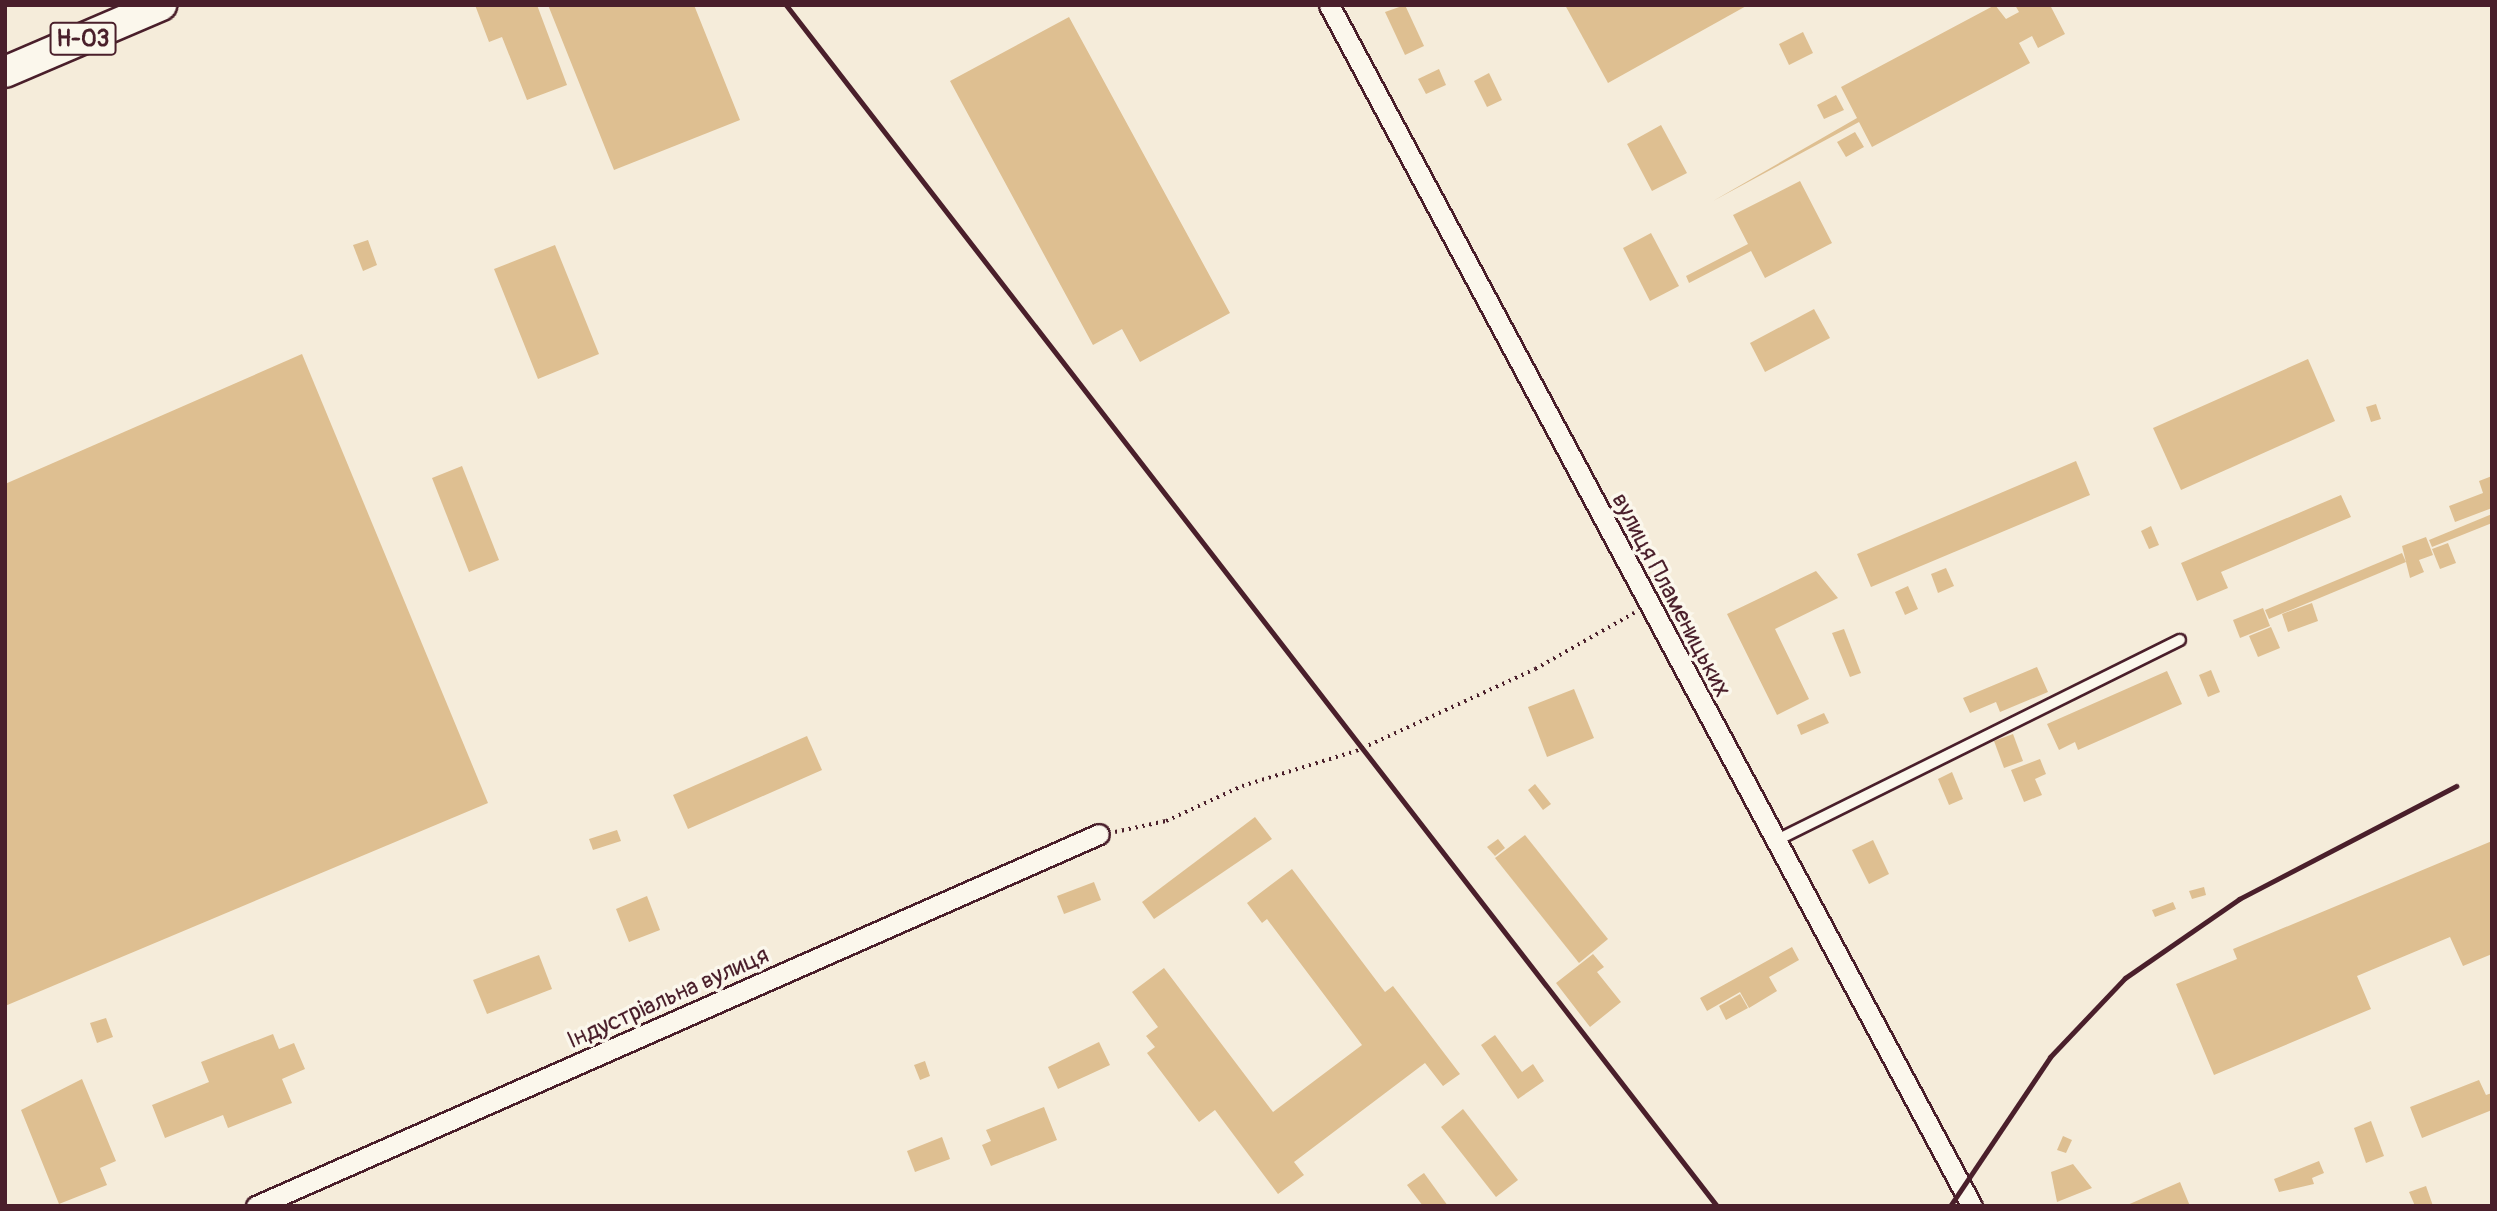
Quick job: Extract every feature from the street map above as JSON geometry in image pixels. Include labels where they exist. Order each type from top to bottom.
[{"type":"main road","name":"Н-03","points":[[5,72],[162,5]]},
{"type":"street","name":"вулиця Пламеницьких","points":[[1329,5],[1972,1206]]},
{"type":"street","name":"Індустріальна вулиця","points":[[256,1206],[1099,834]]},
{"type":"lane","points":[[1775,841],[2180,640]]},
{"type":"path","points":[[1099,834],[1166,821],[1242,786],[1356,751],[1535,669],[1648,605]]},
{"type":"building","points":[[475,5],[537,5],[567,85],[527,100],[502,37],[489,42]]},
{"type":"building","points":[[548,5],[694,5],[740,120],[614,170]]},
{"type":"building","points":[[1405,5],[1424,46],[1405,55],[1385,12]]},
{"type":"building","points":[[1565,5],[1748,5],[1608,83]]},
{"type":"building","points":[[1995,5],[2006,19],[2019,12],[2015,5],[2050,5],[2065,34],[2038,48],[2032,36],[2019,43],[2030,63],[1872,147],[1859,122],[1713,201],[1857,118],[1841,87]]},
{"type":"building","points":[[1069,17],[1230,313],[1140,362],[1122,329],[1093,345],[950,81]]},
{"type":"building","points":[[1803,32],[1813,53],[1789,65],[1779,44]]},
{"type":"building","points":[[1439,69],[1446,85],[1426,94],[1418,79]]},
{"type":"building","points":[[1489,73],[1502,100],[1487,107],[1474,81]]},
{"type":"building","points":[[1836,95],[1844,110],[1824,119],[1817,105]]},
{"type":"building","points":[[1661,125],[1687,173],[1652,191],[1627,144]]},
{"type":"building","points":[[1855,132],[1864,147],[1846,157],[1837,142]]},
{"type":"building","points":[[1800,181],[1832,243],[1765,278],[1751,251],[1689,283],[1686,276],[1748,244],[1733,215]]},
{"type":"building","points":[[1651,233],[1679,286],[1650,301],[1623,248]]},
{"type":"building","points":[[368,240],[377,265],[363,271],[353,245]]},
{"type":"building","points":[[555,245],[599,354],[538,379],[494,269]]},
{"type":"building","points":[[1814,309],[1830,338],[1765,372],[1750,343]]},
{"type":"building","points":[[302,354],[488,803],[5,1006],[5,484]]},
{"type":"building","points":[[2308,359],[2335,421],[2181,490],[2153,428]]},
{"type":"building","points":[[2376,404],[2381,419],[2371,422],[2366,407]]},
{"type":"building","points":[[2076,461],[2090,495],[1871,587],[1857,554]]},
{"type":"building","points":[[462,466],[499,560],[469,572],[432,478]]},
{"type":"building","points":[[2492,476],[2492,508],[2455,522],[2449,506],[2483,493],[2479,481]]},
{"type":"building","points":[[2341,495],[2351,517],[2221,572],[2228,588],[2197,601],[2181,563]]},
{"type":"building","points":[[2492,514],[2492,523],[2432,547],[2429,540]]},
{"type":"building","points":[[2151,526],[2159,545],[2149,549],[2141,531]]},
{"type":"building","points":[[2426,537],[2433,555],[2419,560],[2424,572],[2410,578],[2402,546]]},
{"type":"building","points":[[2448,543],[2456,563],[2440,569],[2432,549]]},
{"type":"building","points":[[2402,553],[2406,562],[2269,619],[2265,610]]},
{"type":"building","points":[[1946,568],[1954,586],[1938,593],[1931,574]]},
{"type":"building","points":[[1816,571],[1838,598],[1775,629],[1809,699],[1777,715],[1727,614]]},
{"type":"building","points":[[1908,586],[1918,609],[1905,615],[1895,592]]},
{"type":"building","points":[[2312,603],[2318,621],[2288,632],[2282,614]]},
{"type":"building","points":[[2263,608],[2270,626],[2240,638],[2233,620]]},
{"type":"building","points":[[2271,627],[2280,648],[2258,657],[2249,636]]},
{"type":"building","points":[[1844,629],[1861,673],[1850,677],[1832,633]]},
{"type":"building","points":[[2037,667],[2048,692],[2000,712],[1996,702],[1970,713],[1963,698]]},
{"type":"building","points":[[2211,670],[2220,692],[2208,697],[2199,675]]},
{"type":"building","points":[[2167,671],[2182,704],[2078,750],[2075,742],[2059,750],[2047,724]]},
{"type":"building","points":[[1574,689],[1594,738],[1547,757],[1528,707]]},
{"type":"building","points":[[1824,713],[1829,723],[1801,735],[1797,725]]},
{"type":"building","points":[[2013,734],[2023,761],[2004,768],[1994,741]]},
{"type":"building","points":[[807,736],[822,770],[688,829],[673,795]]},
{"type":"building","points":[[2040,759],[2046,774],[2035,779],[2042,795],[2024,802],[2011,770]]},
{"type":"building","points":[[1952,772],[1963,799],[1949,805],[1938,779]]},
{"type":"building","points":[[1535,784],[1551,804],[1543,810],[1528,790]]},
{"type":"building","points":[[1255,817],[1272,839],[1154,919],[1142,902]]},
{"type":"building","points":[[617,830],[621,841],[593,850],[589,839]]},
{"type":"building","points":[[1525,835],[1608,939],[1579,963],[1495,858]]},
{"type":"building","points":[[1498,839],[1505,848],[1495,856],[1487,847]]},
{"type":"building","points":[[1873,840],[1889,874],[1869,884],[1852,850]]},
{"type":"building","points":[[2492,841],[2492,954],[2463,966],[2450,937],[2357,976],[2371,1009],[2214,1075],[2176,984],[2237,959],[2233,949]]},
{"type":"building","points":[[1292,869],[1385,992],[1393,986],[1460,1074],[1443,1086],[1425,1063],[1294,1162],[1304,1175],[1278,1194],[1215,1110],[1199,1122],[1147,1053],[1155,1047],[1146,1036],[1158,1027],[1132,992],[1164,968],[1273,1112],[1362,1045],[1267,919],[1262,923],[1247,903]]},
{"type":"building","points":[[1094,882],[1101,900],[1064,914],[1057,896]]},
{"type":"building","points":[[2204,887],[2206,895],[2192,899],[2189,891]]},
{"type":"building","points":[[647,896],[660,930],[629,942],[616,909]]},
{"type":"building","points":[[2173,902],[2176,909],[2155,917],[2152,910]]},
{"type":"building","points":[[1792,947],[1799,960],[1769,977],[1777,991],[1749,1008],[1740,992],[1707,1011],[1700,998]]},
{"type":"building","points":[[1593,954],[1604,967],[1597,972],[1621,1002],[1590,1027],[1556,983]]},
{"type":"building","points":[[539,955],[552,989],[487,1014],[473,980]]},
{"type":"building","points":[[1740,994],[1748,1008],[1726,1020],[1719,1006]]},
{"type":"building","points":[[106,1018],[113,1037],[97,1043],[90,1023]]},
{"type":"building","points":[[273,1034],[279,1049],[294,1043],[305,1069],[282,1079],[292,1103],[228,1128],[223,1115],[165,1138],[152,1105],[209,1082],[201,1062]]},
{"type":"building","points":[[1495,1035],[1522,1072],[1533,1064],[1544,1081],[1518,1099],[1481,1045]]},
{"type":"building","points":[[1099,1042],[1110,1065],[1058,1089],[1048,1067]]},
{"type":"building","points":[[925,1061],[930,1076],[920,1080],[914,1065]]},
{"type":"building","points":[[82,1079],[116,1161],[100,1168],[107,1185],[59,1204],[21,1110]]},
{"type":"building","points":[[2479,1080],[2486,1095],[2492,1093],[2492,1110],[2422,1138],[2410,1107]]},
{"type":"building","points":[[1044,1107],[1057,1140],[991,1166],[982,1145],[991,1141],[986,1130]]},
{"type":"building","points":[[1463,1109],[1518,1180],[1496,1197],[1441,1127]]},
{"type":"building","points":[[2371,1121],[2384,1156],[2366,1163],[2354,1128]]},
{"type":"building","points":[[2063,1136],[2072,1140],[2066,1153],[2057,1150]]},
{"type":"building","points":[[942,1137],[950,1159],[915,1172],[907,1151]]},
{"type":"building","points":[[2319,1161],[2324,1173],[2312,1178],[2314,1184],[2279,1192],[2274,1179]]},
{"type":"building","points":[[2073,1164],[2092,1188],[2057,1202],[2051,1172]]},
{"type":"building","points":[[1424,1173],[1448,1206],[1423,1206],[1407,1185]]},
{"type":"building","points":[[2180,1182],[2190,1206],[2125,1206]]},
{"type":"building","points":[[2426,1186],[2433,1206],[2415,1206],[2409,1192]]},
{"type":"railway","points":[[786,5],[1717,1206]]},
{"type":"railway","points":[[1950,1206],[2050,1057],[2125,978],[2239,899],[2456,786]]}]
